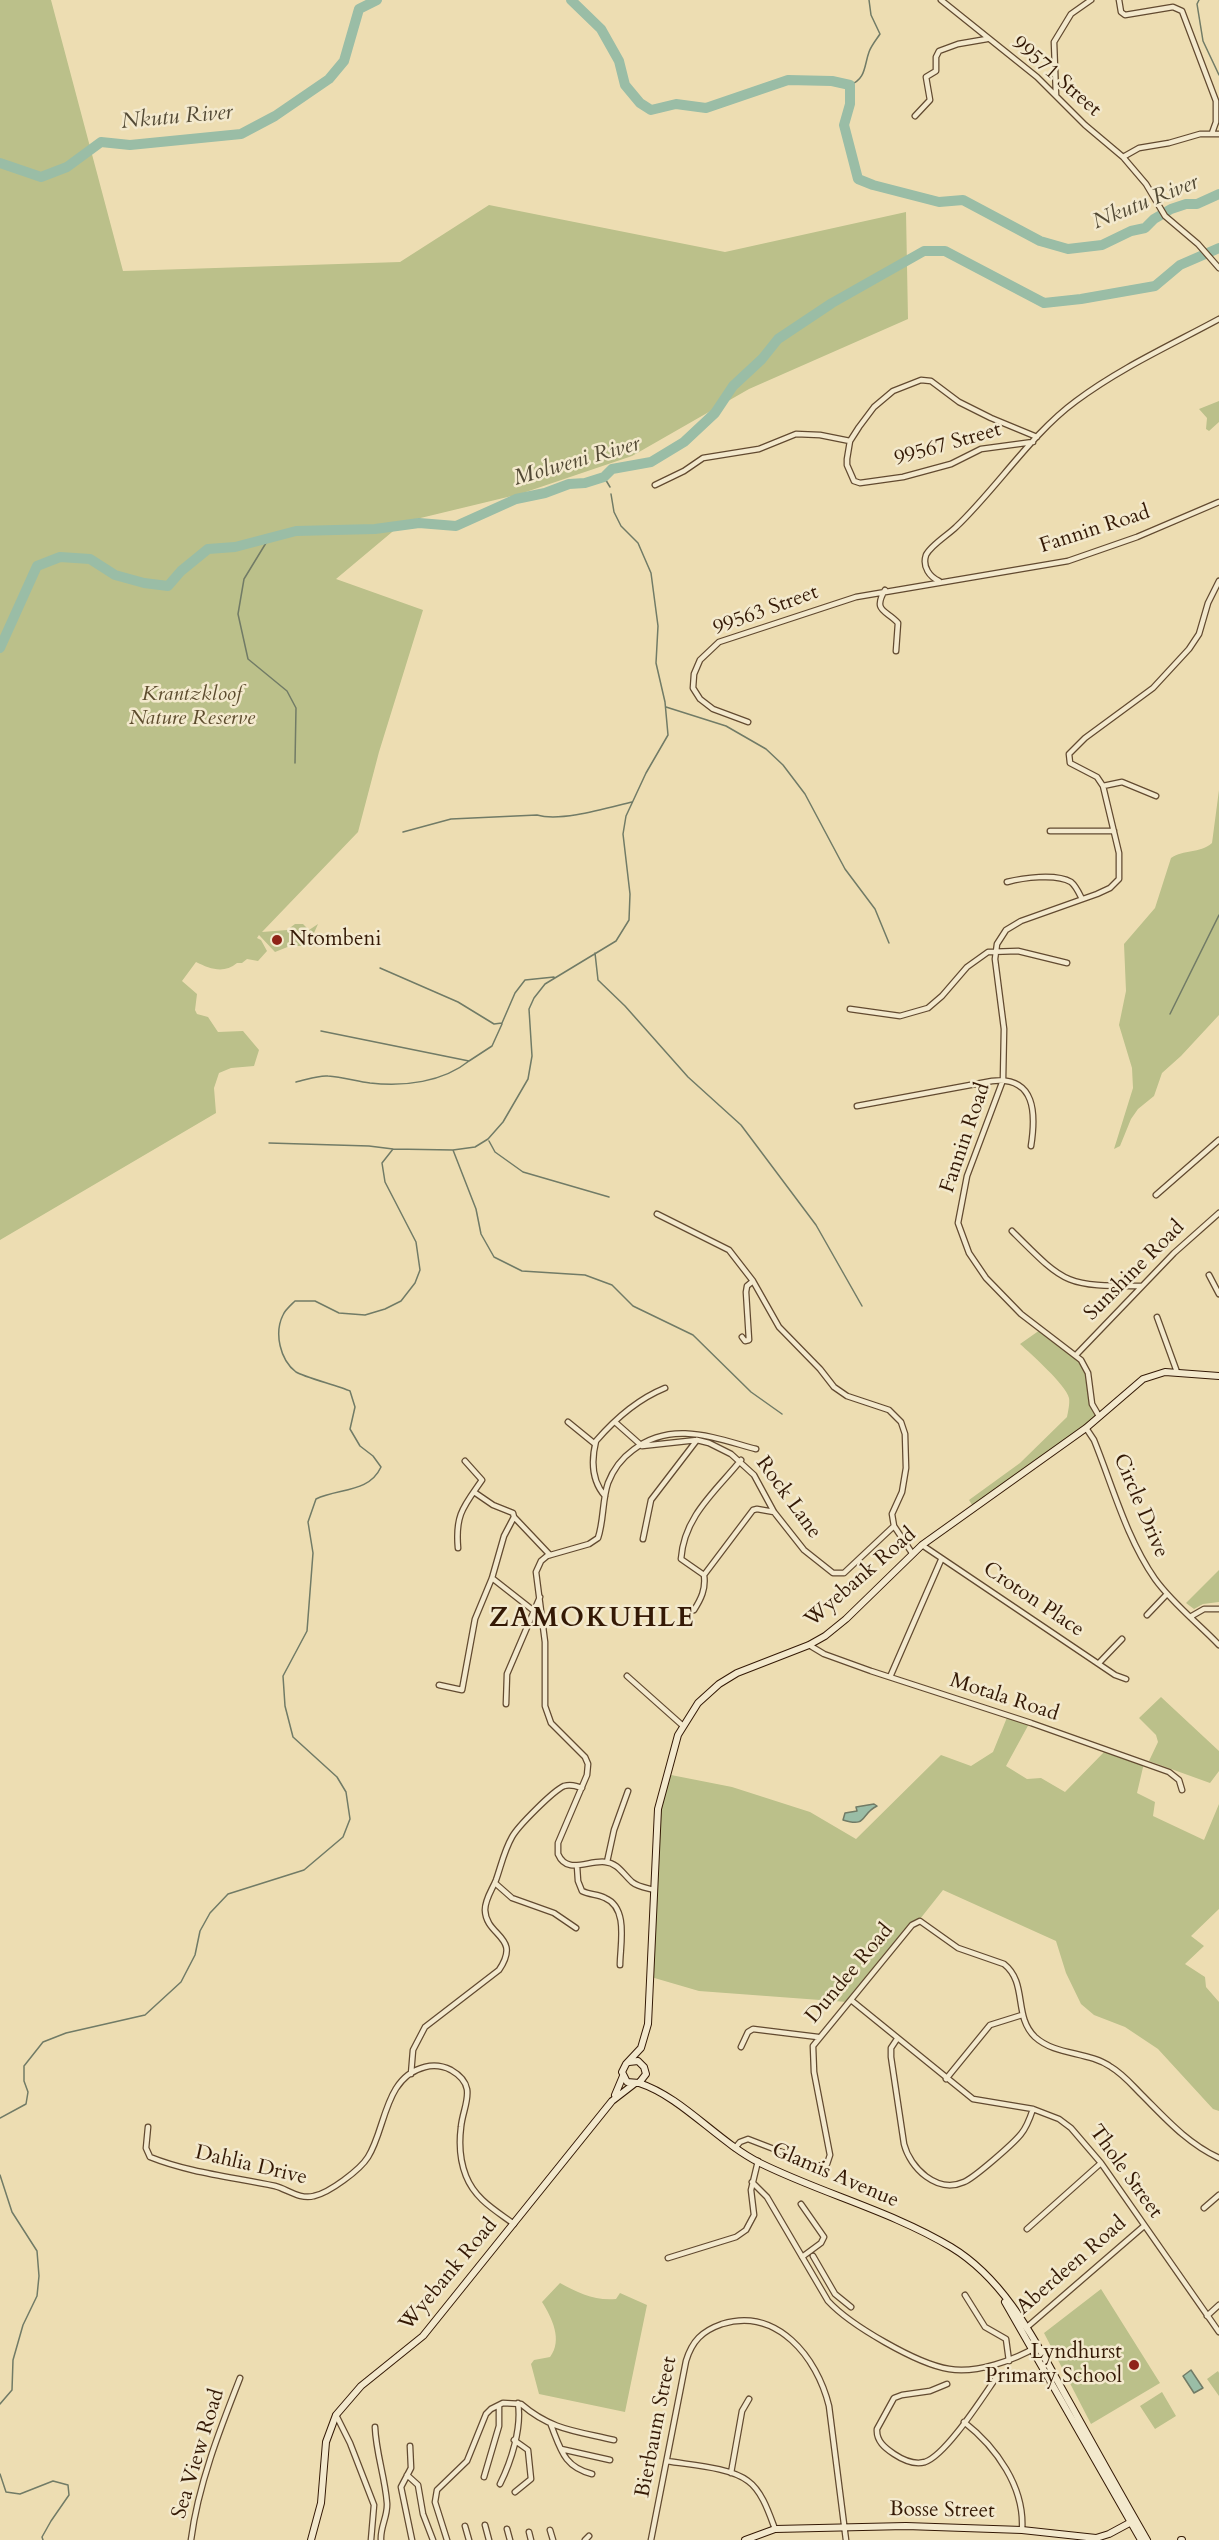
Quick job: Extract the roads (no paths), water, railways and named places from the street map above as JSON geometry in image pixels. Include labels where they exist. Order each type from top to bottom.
[{"type":"main road","name":"Wyebank Road","points":[[645,2070],[641,2048],[649,2016],[658,1809],[671,1752],[682,1725],[698,1703],[719,1684],[737,1673],[809,1645],[841,1623],[912,1553],[1086,1428],[1125,1392],[1147,1376],[1178,1372],[1219,1376]]},
{"type":"main road","name":"Wyebank Road","points":[[629,2062],[641,2048]]},
{"type":"main road","points":[[638,2061],[645,2070],[637,2084],[627,2082],[623,2076],[623,2068],[629,2062],[638,2061]]},
{"type":"main road","name":"Glamis Avenue","points":[[645,2070],[664,2095]]},
{"type":"main road","name":"Wyebank Road","points":[[311,2540],[321,2503],[326,2442],[336,2415],[361,2386],[423,2336],[612,2101],[623,2076]]},
{"type":"main road","name":"Wyebank Road","points":[[612,2101],[637,2084]]},
{"type":"main road","name":"Glamis Avenue","points":[[637,2084],[664,2095],[735,2148],[758,2162],[915,2228],[963,2255],[979,2267],[993,2283],[1024,2329],[1142,2540]]},
{"type":"main road","name":"Glamis Avenue","points":[[1133,2522],[1147,2540]]},
{"type":"main road","name":"Bosse Street","points":[[745,2540],[775,2529],[843,2527],[1022,2530],[1096,2538],[1133,2522]]},
{"type":"street","name":"99571 Street","points":[[941,0],[1056,95],[1123,157],[1146,184],[1163,214],[1208,254],[1219,268]]},
{"type":"street","points":[[1056,95],[1053,51],[1055,39],[1071,14],[1091,0]]},
{"type":"street","points":[[1119,0],[1121,12],[1125,15],[1157,9],[1176,7],[1180,9],[1193,36],[1202,68],[1216,101],[1216,122],[1212,133]]},
{"type":"street","points":[[915,116],[930,100],[926,77],[936,71],[936,57],[939,51],[958,44],[987,39]]},
{"type":"street","points":[[1123,157],[1139,148],[1212,133],[1219,134]]},
{"type":"street","points":[[942,582],[931,576],[927,570],[927,555],[972,512],[1037,437],[1075,401],[1125,368],[1219,319]]},
{"type":"street","name":"99567 Street","points":[[1033,442],[981,449],[951,464],[903,477],[860,483],[854,480],[847,465],[850,441],[874,407],[893,391],[926,379],[959,402],[1037,437]]},
{"type":"street","points":[[655,485],[684,471],[703,458],[759,449],[796,434],[820,435],[850,441]]},
{"type":"street","name":"Fannin Road","points":[[942,582],[1068,561],[1137,537],[1219,502]]},
{"type":"street","points":[[995,951],[1000,936],[1012,925],[1110,888],[1119,879],[1120,865],[1104,786],[1092,773],[1070,763],[1068,756],[1071,750],[1153,688],[1189,649],[1199,634],[1208,603],[1219,581]]},
{"type":"street","name":"99563 Street","points":[[748,722],[713,709],[700,699],[693,688],[697,666],[713,646],[856,597],[885,590],[942,582]]},
{"type":"street","points":[[885,590],[880,598],[880,607],[898,623],[897,651]]},
{"type":"street","points":[[1104,786],[1122,782],[1156,796]]},
{"type":"street","points":[[1050,831],[1114,831]]},
{"type":"street","points":[[1007,882],[1030,877],[1066,880],[1075,887],[1082,899]]},
{"type":"street","name":"Fannin Road","points":[[995,951],[1004,1029],[1003,1080],[968,1176],[958,1215],[960,1233],[969,1253],[986,1278],[1021,1314],[1076,1355],[1088,1373],[1092,1404],[1099,1416]]},
{"type":"street","points":[[850,1009],[900,1016],[927,1008],[942,996],[974,960],[985,953],[1018,951],[1067,963]]},
{"type":"street","points":[[857,1106],[1003,1080],[1020,1086],[1033,1107],[1035,1120],[1031,1146]]},
{"type":"street","points":[[1155,1195],[1219,1140]]},
{"type":"street","name":"Sunshine Road","points":[[1076,1355],[1142,1286],[1219,1213]]},
{"type":"street","points":[[657,1214],[729,1250],[753,1281],[779,1327],[840,1392],[889,1410],[901,1422],[905,1434],[906,1468],[902,1492],[892,1514],[894,1526],[912,1553]]},
{"type":"street","points":[[1012,1231],[1047,1267],[1064,1279],[1087,1285],[1142,1286]]},
{"type":"street","points":[[1209,1275],[1219,1294]]},
{"type":"street","points":[[742,1337],[745,1341],[749,1340],[746,1292],[747,1286],[753,1281]]},
{"type":"street","points":[[1157,1317],[1178,1372]]},
{"type":"street","points":[[604,1496],[597,1487],[593,1475],[595,1444],[615,1422],[648,1396],[665,1388]]},
{"type":"street","points":[[567,1422],[595,1444]]},
{"type":"street","points":[[615,1422],[640,1444]]},
{"type":"street","name":"Circle Drive","points":[[1086,1428],[1095,1440],[1131,1536],[1155,1579],[1167,1594],[1219,1645]]},
{"type":"street","points":[[654,1890],[633,1883],[618,1867],[607,1862],[578,1866],[563,1862],[557,1849],[587,1775],[587,1761],[551,1723],[544,1706],[545,1642],[537,1572],[541,1561],[550,1555],[589,1544],[598,1538],[604,1496],[609,1481],[621,1460],[640,1444],[668,1434],[690,1432],[756,1449]]},
{"type":"street","points":[[643,1539],[651,1500],[697,1440]]},
{"type":"street","name":"Rock Lane","points":[[640,1444],[648,1447],[697,1440],[722,1449],[741,1460],[754,1475],[774,1512],[804,1550],[817,1562],[837,1574],[846,1571],[894,1526]]},
{"type":"street","points":[[704,1575],[682,1560],[687,1530],[694,1515],[741,1460]]},
{"type":"street","points":[[458,1548],[456,1527],[467,1501],[482,1480],[465,1461]]},
{"type":"street","points":[[474,1492],[514,1515],[550,1555]]},
{"type":"street","points":[[694,1610],[704,1590],[704,1575],[753,1510],[755,1508],[774,1512]]},
{"type":"street","points":[[439,1685],[462,1690],[475,1619],[492,1578],[504,1536],[514,1515]]},
{"type":"street","name":"Croton Place","points":[[922,1545],[941,1560],[1115,1675],[1126,1679]]},
{"type":"street","points":[[890,1677],[941,1560]]},
{"type":"street","points":[[492,1578],[534,1611]]},
{"type":"street","points":[[1146,1615],[1167,1594]]},
{"type":"street","points":[[506,1704],[507,1674],[540,1597]]},
{"type":"street","points":[[1190,1617],[1204,1609],[1219,1609]]},
{"type":"street","points":[[1099,1663],[1122,1639]]},
{"type":"street","name":"Motala Road","points":[[809,1645],[824,1654],[1169,1772],[1179,1780],[1182,1790]]},
{"type":"street","points":[[627,1677],[682,1725]]},
{"type":"street","points":[[411,2074],[413,2050],[425,2027],[499,1970],[505,1959],[507,1946],[505,1940],[491,1926],[485,1911],[487,1898],[511,1839],[522,1824],[549,1797],[563,1787],[572,1785],[582,1788]]},
{"type":"street","points":[[607,1862],[614,1830],[628,1791]]},
{"type":"street","points":[[578,1866],[578,1881],[582,1891],[608,1899],[621,1917],[620,1965]]},
{"type":"street","points":[[495,1882],[512,1898],[554,1913],[576,1928]]},
{"type":"street","name":"Dundee Road","points":[[735,2148],[740,2142],[748,2139],[818,2166],[827,2164],[830,2155],[812,2052],[818,2037],[912,1925],[918,1922],[926,1924],[958,1948],[1010,1968],[1017,1980],[1022,2015]]},
{"type":"street","name":"Thole Street","points":[[851,2000],[946,2079],[977,2101],[1033,2109],[1066,2122],[1101,2163],[1219,2332]]},
{"type":"street","points":[[946,2079],[990,2025],[1022,2015],[1033,2034],[1050,2047],[1094,2058],[1119,2072],[1186,2139],[1219,2158]]},
{"type":"street","points":[[741,2047],[747,2032],[753,2029],[818,2037]]},
{"type":"street","points":[[897,2039],[891,2048],[891,2057],[904,2144],[908,2157],[922,2175],[941,2183],[955,2184],[966,2181],[1021,2135],[1029,2123],[1033,2109]]},
{"type":"street","points":[[411,2074],[420,2069],[436,2066],[450,2069],[458,2075],[464,2084],[468,2099],[460,2129],[465,2176],[478,2197],[514,2224]]},
{"type":"street","name":"Dahlia Drive","points":[[148,2127],[146,2148],[150,2157],[212,2175],[276,2186],[297,2195],[312,2197],[350,2175],[367,2158],[388,2104],[411,2074]]},
{"type":"street","points":[[668,2258],[743,2234],[751,2224],[754,2215],[751,2190],[758,2162]]},
{"type":"street","points":[[1027,2229],[1101,2163]]},
{"type":"street","points":[[752,2182],[767,2197],[828,2301],[852,2322],[881,2340],[949,2369],[971,2368],[1009,2361],[1035,2348]]},
{"type":"street","points":[[1204,2208],[1219,2195]]},
{"type":"street","points":[[801,2204],[824,2237],[821,2243],[802,2257]]},
{"type":"street","name":"Aberdeen Road","points":[[1024,2329],[1144,2226]]},
{"type":"street","points":[[813,2256],[835,2294],[851,2307]]},
{"type":"street","points":[[965,2295],[986,2327],[1006,2339],[1009,2361]]},
{"type":"street","points":[[1207,2316],[1219,2305]]},
{"type":"street","name":"Bierbaum Street","points":[[651,2540],[686,2361],[694,2341],[705,2331],[729,2322],[748,2319],[761,2321],[789,2337],[796,2344],[825,2391],[829,2406],[846,2540]]},
{"type":"street","name":"Sea View Road","points":[[191,2540],[196,2510],[211,2459],[240,2378]]},
{"type":"street","points":[[947,2384],[930,2391],[894,2398],[877,2429],[878,2439],[894,2454],[907,2461],[922,2463],[933,2458],[964,2422],[996,2378]]},
{"type":"street","points":[[731,2473],[742,2411],[749,2399]]},
{"type":"street","points":[[500,2484],[509,2464],[519,2415],[518,2403]]},
{"type":"street","points":[[447,2540],[435,2502],[437,2490],[462,2467],[471,2454],[486,2414],[499,2405],[518,2403],[551,2425],[614,2440]]},
{"type":"street","points":[[484,2477],[499,2426],[499,2405]]},
{"type":"street","points":[[336,2415],[350,2443],[374,2505],[371,2540]]},
{"type":"street","points":[[964,2422],[986,2442],[1008,2472],[1018,2491],[1022,2530]]},
{"type":"street","points":[[551,2425],[569,2464],[592,2475]]},
{"type":"street","points":[[375,2427],[376,2448],[387,2508],[381,2540]]},
{"type":"street","points":[[514,2440],[528,2450],[532,2472],[531,2479],[515,2492]]},
{"type":"street","points":[[410,2446],[411,2468],[401,2487],[412,2540]]},
{"type":"street","points":[[561,2449],[610,2460]]},
{"type":"street","points":[[667,2461],[731,2473],[752,2485],[775,2529]]},
{"type":"street","points":[[407,2475],[418,2485],[423,2514],[433,2540]]},
{"type":"street","points":[[485,2525],[489,2540]]},
{"type":"street","points":[[465,2526],[469,2540]]},
{"type":"street","points":[[507,2529],[510,2540]]},
{"type":"street","points":[[550,2530],[553,2540]]},
{"type":"street","points":[[529,2532],[531,2540]]},
{"type":"waterway","name":"Nkutu River","points":[[0,163],[41,177],[67,167],[101,142],[130,145],[241,134],[275,116],[329,79],[344,61],[359,9],[377,0]]},
{"type":"waterway","name":"Nkutu River","points":[[571,0],[601,29],[619,61],[625,85],[640,103],[651,110],[676,104],[706,108],[788,80],[832,81],[850,85],[850,104],[844,125],[858,179],[939,202],[963,200],[1040,241],[1068,249],[1102,245],[1131,231],[1145,228],[1154,219],[1171,209],[1186,204],[1197,204],[1219,194]]},
{"type":"waterway","points":[[850,85],[862,76],[870,50],[880,34],[871,15],[869,0]]},
{"type":"waterway","points":[[1199,0],[1197,4],[1203,41],[1219,75]]},
{"type":"waterway","name":"Molweni River","points":[[0,648],[37,566],[60,557],[90,559],[115,575],[144,583],[168,586],[181,571],[208,549],[235,547],[296,531],[375,529],[419,523],[456,526],[516,499],[545,493],[569,484],[585,483],[604,477],[612,469],[651,462],[684,442],[715,413],[733,386],[762,359],[778,339],[832,303],[924,251],[945,251],[1044,303],[1155,286],[1180,265],[1219,248]]},
{"type":"waterway","points":[[604,477],[610,487]]},
{"type":"waterway","points":[[0,2118],[26,2104],[28,2092],[24,2081],[24,2066],[43,2042],[66,2033],[145,2015],[181,1982],[195,1955],[200,1931],[210,1913],[228,1894],[304,1870],[343,1837],[350,1819],[346,1792],[337,1777],[293,1737],[285,1706],[283,1676],[307,1631],[313,1553],[308,1522],[316,1499],[361,1486],[376,1475],[381,1467],[373,1456],[360,1446],[350,1429],[355,1407],[350,1391],[300,1374],[290,1367],[280,1346],[280,1322],[285,1311],[295,1301],[315,1301],[339,1313],[365,1315],[401,1301],[415,1283],[420,1270],[416,1242],[385,1182],[382,1163],[393,1149],[453,1150],[475,1147],[488,1139],[503,1122],[528,1079],[532,1056],[529,1009],[534,998],[545,984],[616,941],[629,920],[630,894],[623,834],[626,816],[646,773],[668,735],[665,702],[656,663],[658,626],[651,573],[638,543],[621,526],[614,512],[611,494]]},
{"type":"waterway","points":[[269,538],[244,579],[238,614],[248,659],[287,691],[296,708],[295,763]]},
{"type":"waterway","points":[[666,707],[726,726],[766,749],[783,765],[805,794],[845,869],[875,909],[889,943]]},
{"type":"waterway","points":[[403,832],[451,819],[537,815],[558,817],[632,802]]},
{"type":"waterway","points":[[1170,1014],[1219,915]]},
{"type":"waterway","points":[[595,953],[598,980],[625,1006],[688,1077],[741,1125],[816,1225],[862,1306]]},
{"type":"waterway","points":[[380,968],[458,1002],[494,1024],[502,1023],[515,993],[525,980],[554,977]]},
{"type":"waterway","points":[[321,1031],[469,1061],[492,1046],[502,1024]]},
{"type":"waterway","points":[[296,1082],[324,1076],[370,1083],[409,1083],[447,1074],[469,1061]]},
{"type":"waterway","points":[[489,1141],[495,1152],[523,1172],[609,1197]]},
{"type":"waterway","points":[[269,1143],[369,1146],[393,1149]]},
{"type":"waterway","points":[[453,1150],[476,1209],[481,1234],[494,1257],[522,1271],[585,1275],[612,1285],[633,1306],[693,1335],[751,1392],[782,1414]]},
{"type":"waterway","points":[[0,2175],[12,2212],[37,2251],[39,2276],[37,2296],[23,2325],[13,2360],[12,2390],[0,2404]]},
{"type":"waterway","points":[[0,2474],[6,2492],[20,2494],[53,2481],[68,2485],[69,2495],[51,2521],[42,2537],[43,2540]]},
{"type":"place","name":"Ntombeni","points":[[277,940]]},
{"type":"place","name":"Lyndhurst Primary School","points":[[1134,2365]]},
{"type":"district","name":"ZAMOKUHLE","points":[[592,1620]]},
{"type":"park label","name":"Krantzkloof Nature Reserve","points":[[192,707]]}]
